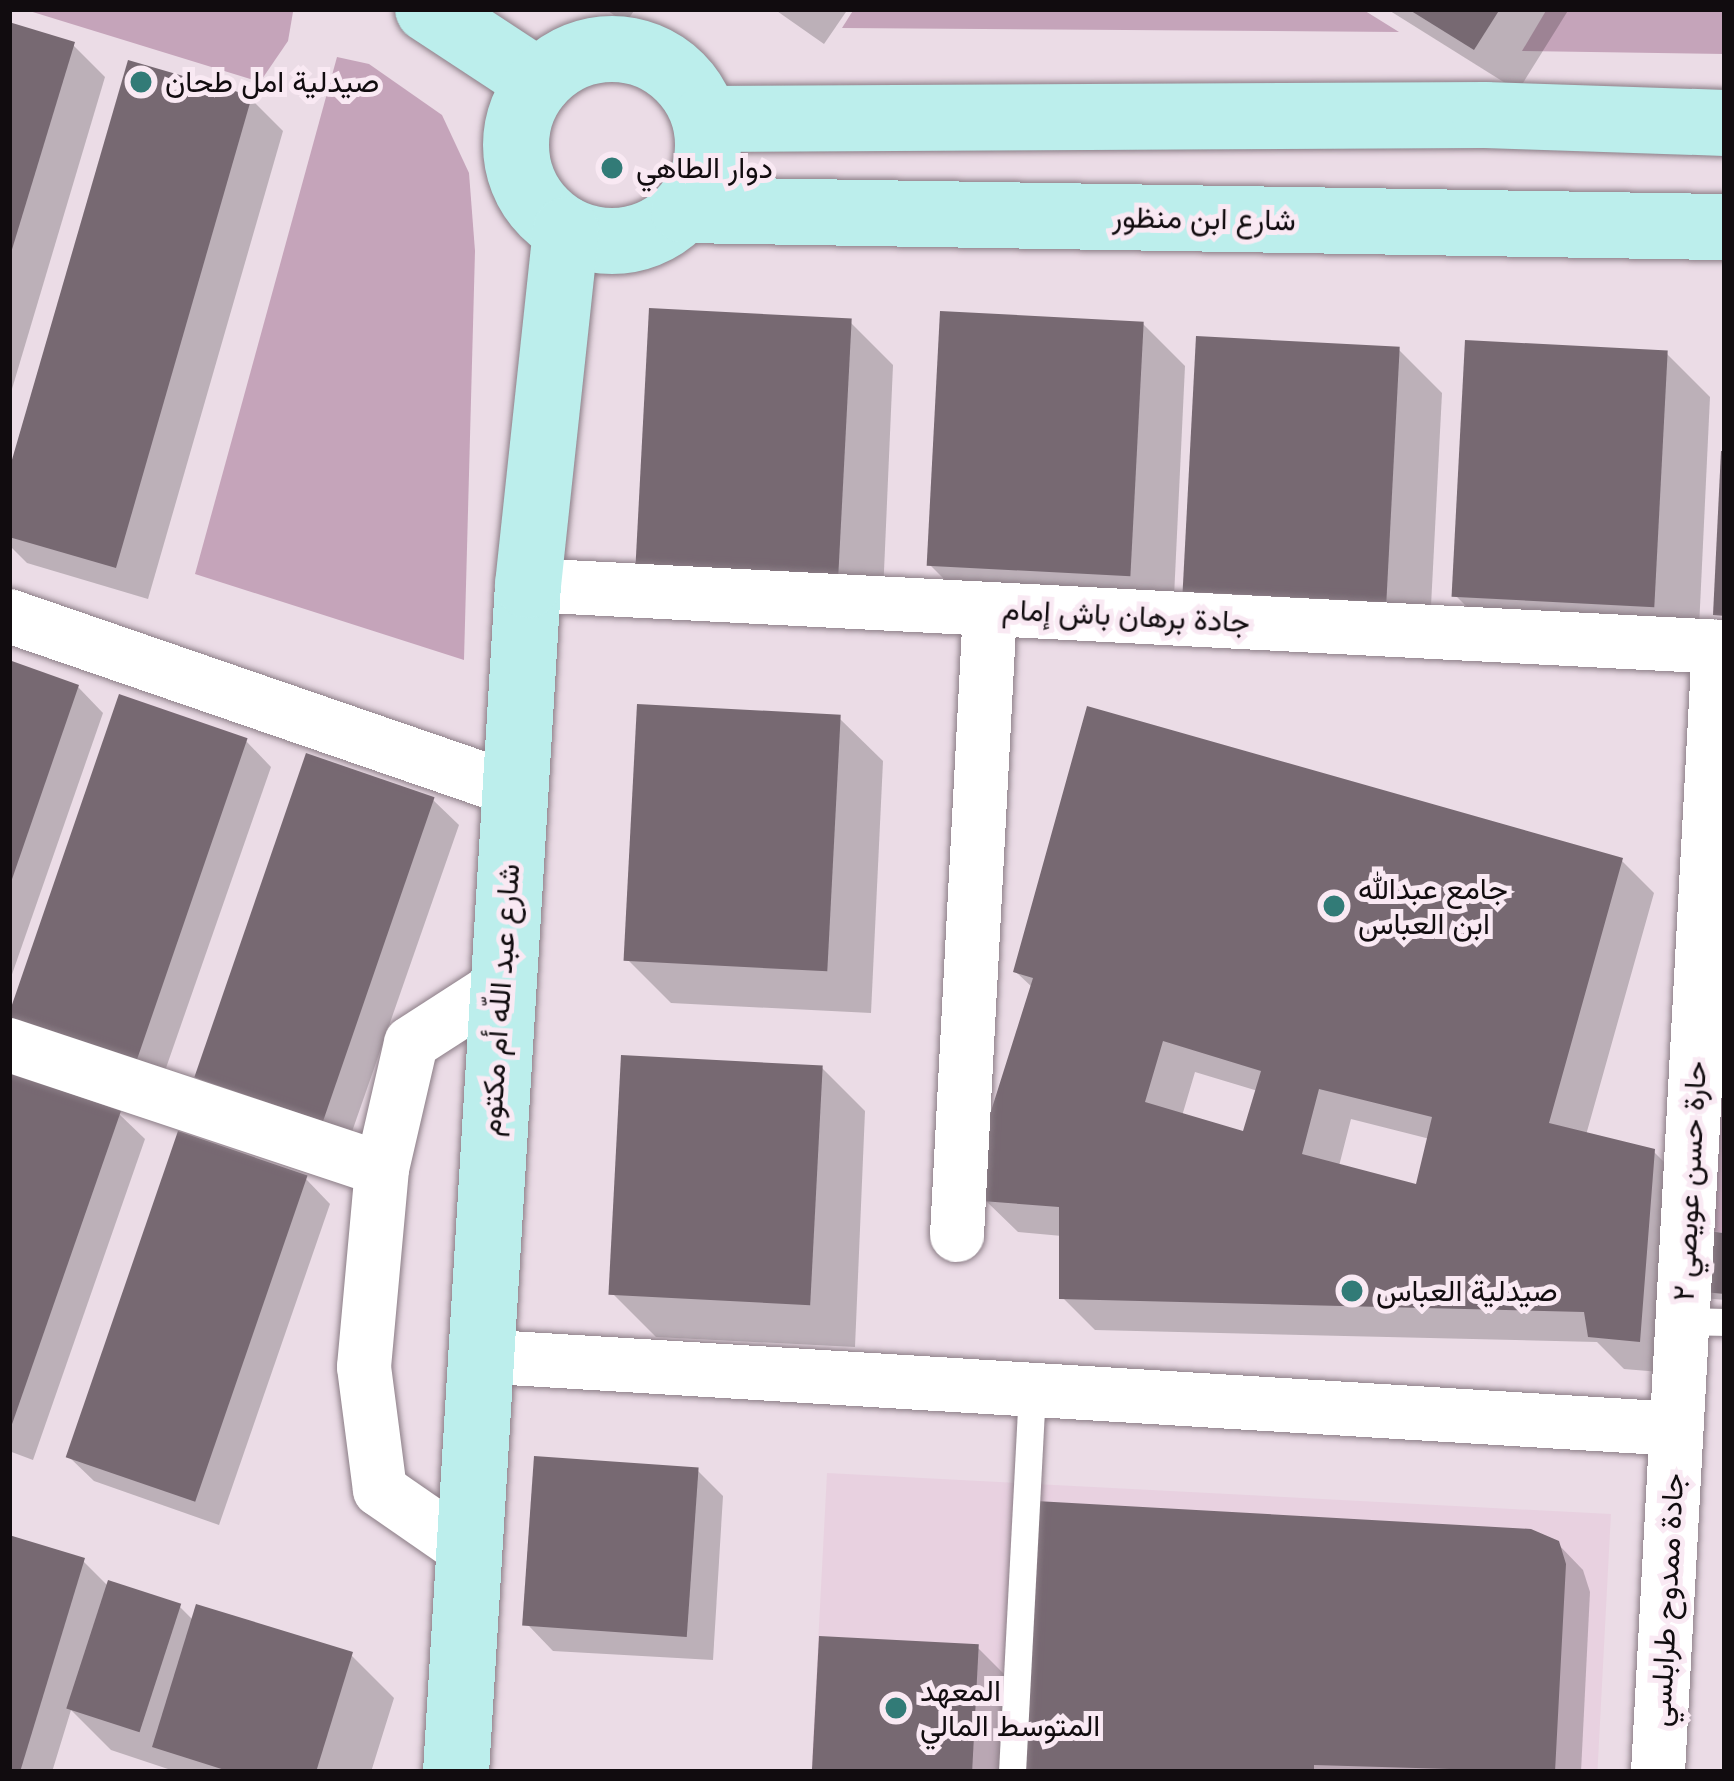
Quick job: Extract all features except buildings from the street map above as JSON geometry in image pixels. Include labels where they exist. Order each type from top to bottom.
[{"type":"main road","points":[[428,9],[539,82]]},
{"type":"main road","points":[[590,52],[648,56],[673,70],[705,119],[701,182],[684,210],[659,230],[629,240],[566,230],[526,189],[517,161],[524,106],[539,82],[590,52]]},
{"type":"main road","points":[[705,119],[1485,115],[1725,123]]},
{"type":"main road","name":"شارع ابن منظور","points":[[684,210],[1725,227]]},
{"type":"main road","name":"شارع عبد اللّه أم مكتوم","points":[[456,1772],[477,1356],[528,584],[566,230]]},
{"type":"street","name":"جادة برهان باش إمام","points":[[528,584],[1722,647]]},
{"type":"street","points":[[957,1235],[990,609]]},
{"type":"street","points":[[9,616],[514,790]]},
{"type":"street","name":"حارة حسن عويصي ٢","points":[[1676,1429],[1703,1322],[1722,647]]},
{"type":"street","points":[[468,1551],[380,1490],[364,1367],[382,1169],[411,1043],[501,985]]},
{"type":"street","points":[[9,1045],[382,1169]]},
{"type":"street","points":[[477,1356],[1676,1429]]},
{"type":"street","name":"جادة ممدوح طرابلسي","points":[[1658,1772],[1676,1429]]},
{"type":"lane","points":[[1012,1772],[1032,1390]]},
{"type":"shaded area","points":[[23,9],[293,12],[288,41],[260,82]]},
{"type":"shaded area","points":[[854,9],[1362,9],[1399,32],[842,28]]},
{"type":"shaded area","points":[[1547,9],[1725,9],[1725,54],[1522,51]]},
{"type":"shaded area","points":[[337,57],[369,64],[442,115],[469,173],[475,251],[464,660],[195,574]]},
{"type":"shaded area","points":[[1725,833],[1725,1233],[1712,1231]]},
{"type":"shaded area","points":[[827,1473],[1611,1514],[1597,1772],[811,1772]]},
{"type":"place","name":"صيدلية امل طحان","points":[[141,82]]},
{"type":"place","name":"دوار الطاهي","points":[[612,168]]},
{"type":"place","name":"جامع عبدالله ابن العباس","points":[[1334,906]]},
{"type":"place","name":"صيدلية العباس","points":[[1352,1291]]},
{"type":"place","name":"المعهد المتوسط المالي","points":[[896,1708]]}]
